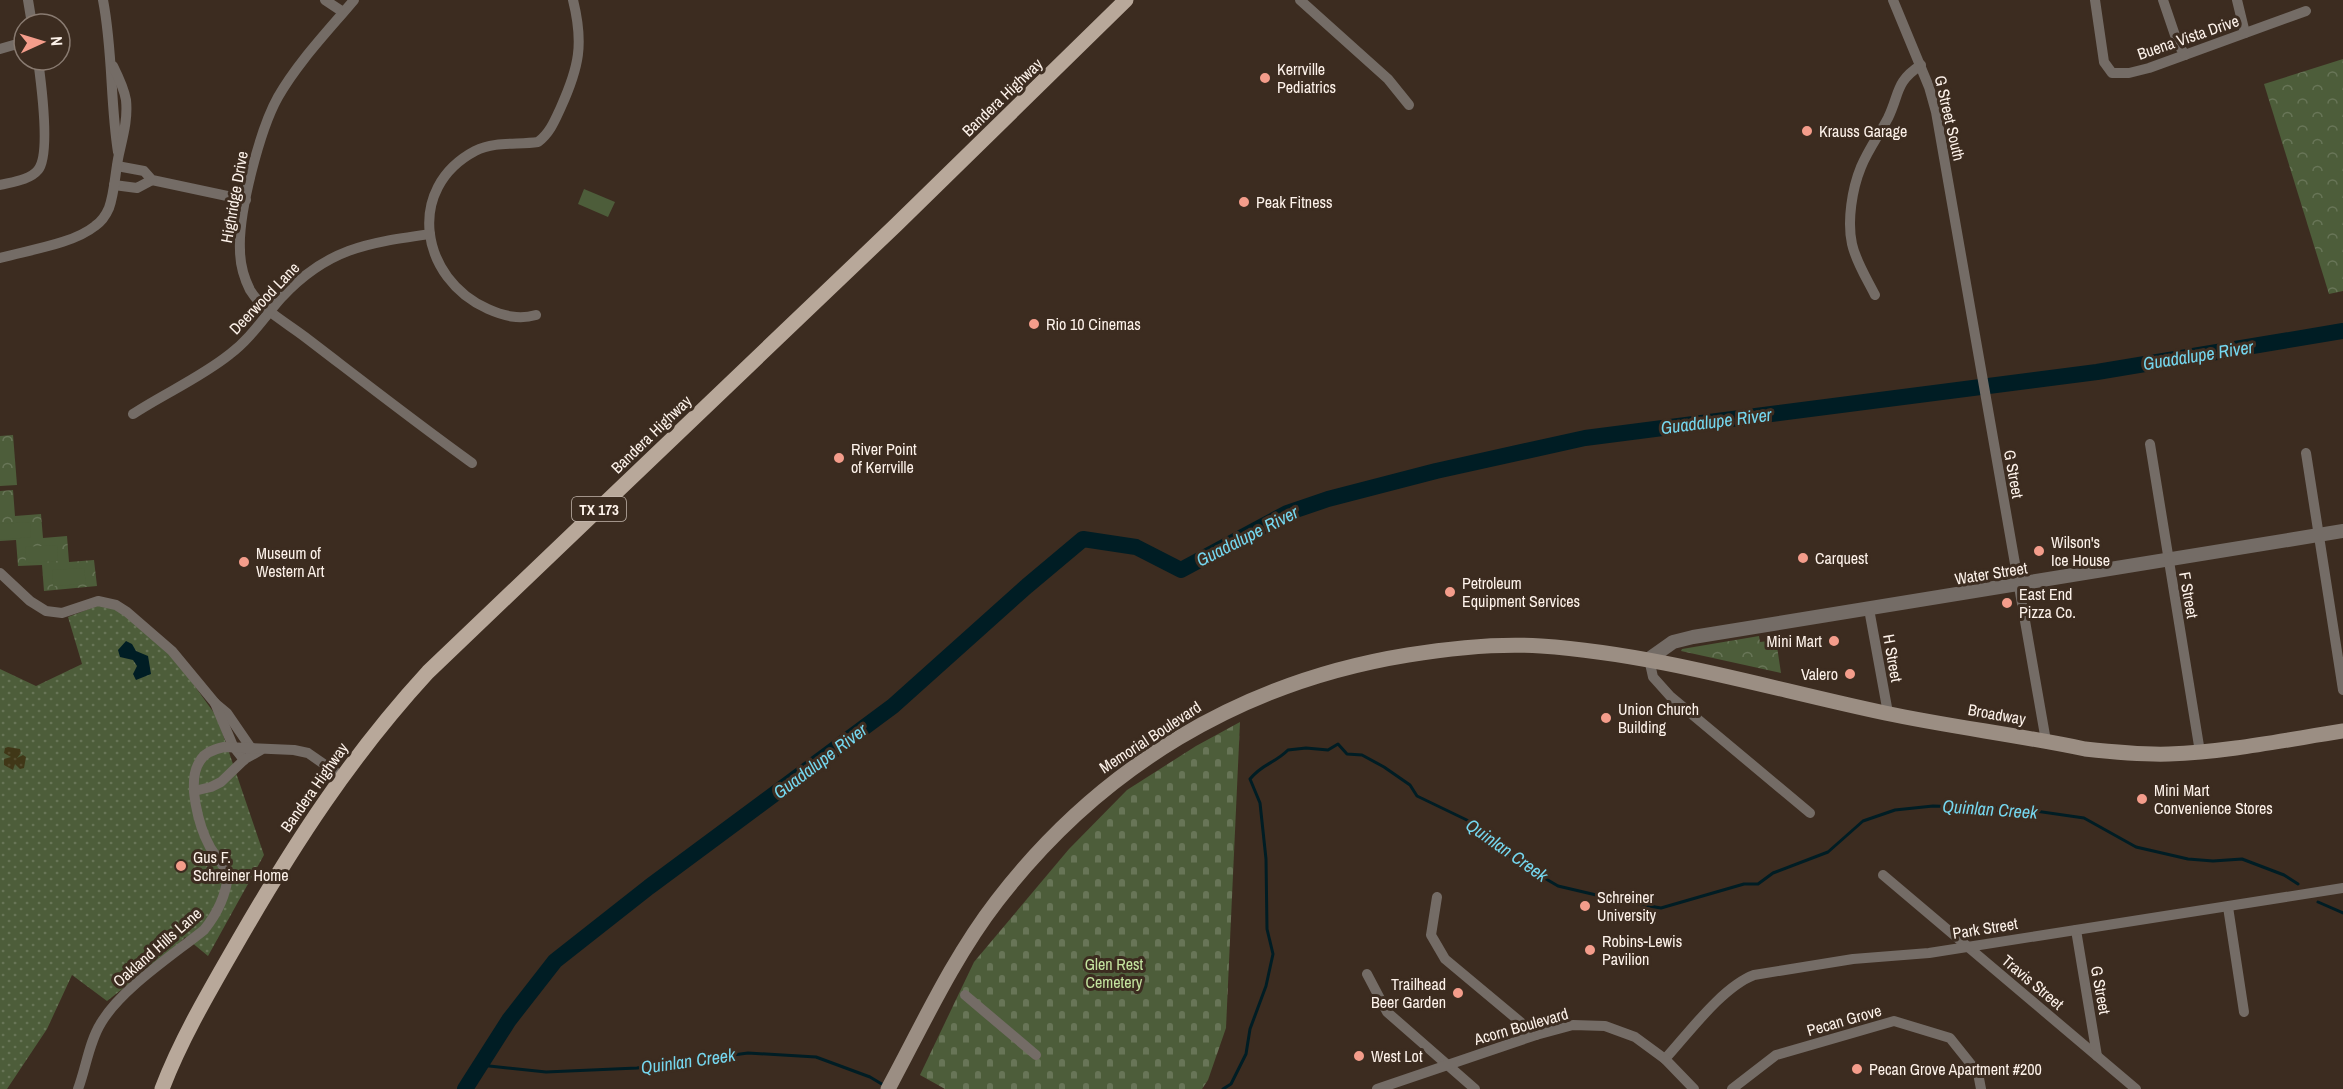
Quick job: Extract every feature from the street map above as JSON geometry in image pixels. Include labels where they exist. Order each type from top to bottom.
[{"type":"main road","name":"Bandera Highway","points":[[162,1089],[195,1021],[291,851],[342,776],[396,707],[428,672],[896,225],[1126,0]]},
{"type":"main road","name":"Memorial Boulevard","points":[[888,1089],[954,967],[985,917],[1029,862],[1067,822],[1106,788],[1155,752],[1216,716],[1281,687],[1335,670],[1440,650],[1538,646],[1649,659]]},
{"type":"main road","name":"Broadway","points":[[1649,659],[1888,714],[2113,752],[2168,754],[2200,752],[2343,730]]},
{"type":"street","points":[[0,258],[74,237],[95,226],[103,219],[108,208],[125,134],[126,99],[113,66],[103,0]]},
{"type":"street","points":[[325,0],[343,12]]},
{"type":"street","name":"Highridge Drive","points":[[354,0],[278,97],[259,143],[240,239],[244,272],[252,292],[271,311],[472,463]]},
{"type":"street","points":[[536,315],[524,318],[511,317],[479,305],[463,294],[448,279],[436,259],[430,234],[429,214],[435,193],[445,175],[460,161],[477,150],[495,144],[538,142],[552,127],[574,79],[578,57],[579,38],[573,0]]},
{"type":"street","points":[[1300,0],[1388,79],[1409,105]]},
{"type":"street","name":"G Street South","points":[[1893,0],[1921,65],[1936,112],[1954,213]]},
{"type":"street","name":"Buena Vista Drive","points":[[2095,0],[2104,62],[2112,74],[2129,73],[2185,55],[2306,11]]},
{"type":"street","points":[[2163,0],[2178,44],[2185,55]]},
{"type":"street","points":[[2237,0],[2245,33]]},
{"type":"street","points":[[1875,295],[1852,246],[1851,218],[1854,192],[1860,169],[1888,118],[1901,82],[1921,65]]},
{"type":"street","points":[[0,185],[34,174],[43,162],[45,146],[39,72]]},
{"type":"street","points":[[118,161],[144,171],[152,180],[246,200]]},
{"type":"street","points":[[114,185],[137,188],[152,180]]},
{"type":"street","name":"G Street","points":[[1954,213],[2046,741]]},
{"type":"street","name":"Deerwood Lane","points":[[133,414],[210,369],[232,353],[306,274],[324,261],[344,251],[383,240],[430,234]]},
{"type":"street","name":"F Street","points":[[2150,444],[2200,752]]},
{"type":"street","points":[[2306,453],[2343,690]]},
{"type":"street","name":"Water Street","points":[[1649,659],[1673,642],[1693,637],[2343,531]]},
{"type":"street","points":[[0,573],[46,611],[62,613],[98,601],[116,605],[128,612],[172,651],[215,703],[227,712],[256,750],[221,782],[212,787],[194,791]]},
{"type":"street","name":"H Street","points":[[1869,609],[1888,714]]},
{"type":"street","points":[[1649,659],[1653,677],[1670,696],[1810,813]]},
{"type":"street","points":[[215,703],[233,746],[244,760]]},
{"type":"street","name":"Oakland Hills Lane","points":[[78,1089],[99,1024],[111,1008],[124,994],[204,930],[213,919],[222,900],[228,875],[204,833],[194,791],[195,772],[200,759],[214,750],[233,746],[256,750],[294,750],[308,753],[342,776]]},
{"type":"street","name":"Travis Street","points":[[1883,875],[2136,1089]]},
{"type":"street","name":"Park Street","points":[[1665,1059],[1721,998],[1746,978],[1843,961],[1912,956],[2343,888]]},
{"type":"street","points":[[1437,897],[1431,935],[1446,959],[1536,1035]]},
{"type":"street","points":[[2228,907],[2244,1012]]},
{"type":"street","name":"G Street","points":[[2076,930],[2097,1056]]},
{"type":"street","points":[[1367,974],[1387,1012],[1475,1089]]},
{"type":"street","points":[[965,995],[1036,1055]]},
{"type":"street","name":"Pecan Grove","points":[[1732,1089],[1776,1055],[1894,1021],[1950,1038],[1978,1073],[1981,1089]]},
{"type":"street","name":"Acorn Boulevard","points":[[1377,1089],[1536,1035],[1573,1025],[1605,1026],[1635,1037],[1665,1059],[1694,1089]]},
{"type":"green space","points":[[2343,59],[2343,291],[2329,294],[2264,84]]},
{"type":"green space","points":[[584,189],[615,202],[608,217],[578,204]]},
{"type":"green space","points":[[13,435],[17,485],[0,486],[0,436]]},
{"type":"green space","points":[[13,490],[15,516],[41,514],[43,538],[67,536],[69,562],[94,560],[97,586],[44,591],[42,565],[18,566],[16,540],[0,541],[0,491]]},
{"type":"green space","points":[[30,522],[31,537],[0,540],[0,524]]},
{"type":"green space","points":[[57,545],[58,561],[26,563],[25,547]]},
{"type":"green space","points":[[84,568],[86,584],[53,586],[52,570]]},
{"type":"green space","points":[[102,604],[125,613],[173,656],[217,717],[264,855],[208,956],[185,937],[175,948],[107,1001],[72,975],[47,1029],[7,1089],[0,1089],[0,669],[36,686],[82,664],[68,617]]},
{"type":"green space","points":[[1759,636],[1760,642],[1776,640],[1781,673],[1681,651],[1682,649]]},
{"type":"green space","name":"Glen Rest Cemetery","points":[[1240,722],[1226,1028],[1208,1080],[1202,1089],[945,1089],[920,1075],[974,962],[1069,849],[1127,790],[1196,746]]},
{"type":"sand","points":[[5,748],[20,749],[21,753],[17,758],[23,755],[26,757],[24,768],[20,769],[15,764],[13,770],[4,765],[4,759],[11,757],[4,753]]},
{"type":"water","points":[[126,641],[132,644],[136,651],[148,656],[151,674],[136,680],[133,674],[137,666],[133,660],[120,657],[118,650]]},
{"type":"waterway","name":"Guadalupe River","points":[[465,1089],[509,1020],[555,961],[649,887],[893,706],[1083,539],[1136,547],[1181,570],[1287,513],[1328,499],[1436,471],[1585,438],[2097,372],[2343,331]]},
{"type":"waterway","name":"Quinlan Creek","points":[[1223,1089],[1231,1084],[1246,1054],[1250,1029],[1266,986],[1273,954],[1267,929],[1266,859],[1260,803],[1250,779],[1288,750],[1306,748],[1328,750],[1338,744],[1347,754],[1362,755],[1384,767],[1410,785],[1417,796],[1473,823],[1519,863],[1558,886],[1661,908],[1744,884],[1758,884],[1773,873],[1828,852],[1863,821],[1895,810],[1933,806],[2021,809],[2084,818],[2136,847],[2188,859],[2213,861],[2242,859],[2284,875],[2298,884]]},
{"type":"waterway","name":"Quinlan Creek","points":[[2318,902],[2343,913]]},
{"type":"waterway","name":"Quinlan Creek","points":[[480,1065],[546,1072],[637,1068],[748,1053],[816,1057],[870,1077],[885,1086]]},
{"type":"place","name":"Kerrville Pediatrics","points":[[1265,78]]},
{"type":"place","name":"Krauss Garage","points":[[1807,131]]},
{"type":"place","name":"Peak Fitness","points":[[1244,202]]},
{"type":"place","name":"Rio 10 Cinemas","points":[[1034,324]]},
{"type":"place","name":"River Point of Kerrville","points":[[839,458]]},
{"type":"place","name":"Wilson's Ice House","points":[[2039,551]]},
{"type":"place","name":"Carquest","points":[[1803,558]]},
{"type":"place","name":"Museum of Western Art","points":[[244,562]]},
{"type":"place","name":"Petroleum Equipment Services","points":[[1450,592]]},
{"type":"place","name":"East End Pizza Co.","points":[[2007,603]]},
{"type":"place","name":"Mini Mart","points":[[1834,641]]},
{"type":"place","name":"Valero","points":[[1850,674]]},
{"type":"place","name":"Union Church Building","points":[[1606,718]]},
{"type":"place","name":"Mini Mart Convenience Stores","points":[[2142,799]]},
{"type":"place","name":"Gus F. Schreiner Home","points":[[181,866]]},
{"type":"place","name":"Schreiner University","points":[[1585,906]]},
{"type":"place","name":"Robins-Lewis Pavilion","points":[[1590,950]]},
{"type":"place","name":"Trailhead Beer Garden","points":[[1458,993]]},
{"type":"place","name":"West Lot","points":[[1359,1056]]},
{"type":"place","name":"Pecan Grove Apartment #200","points":[[1857,1069]]}]
